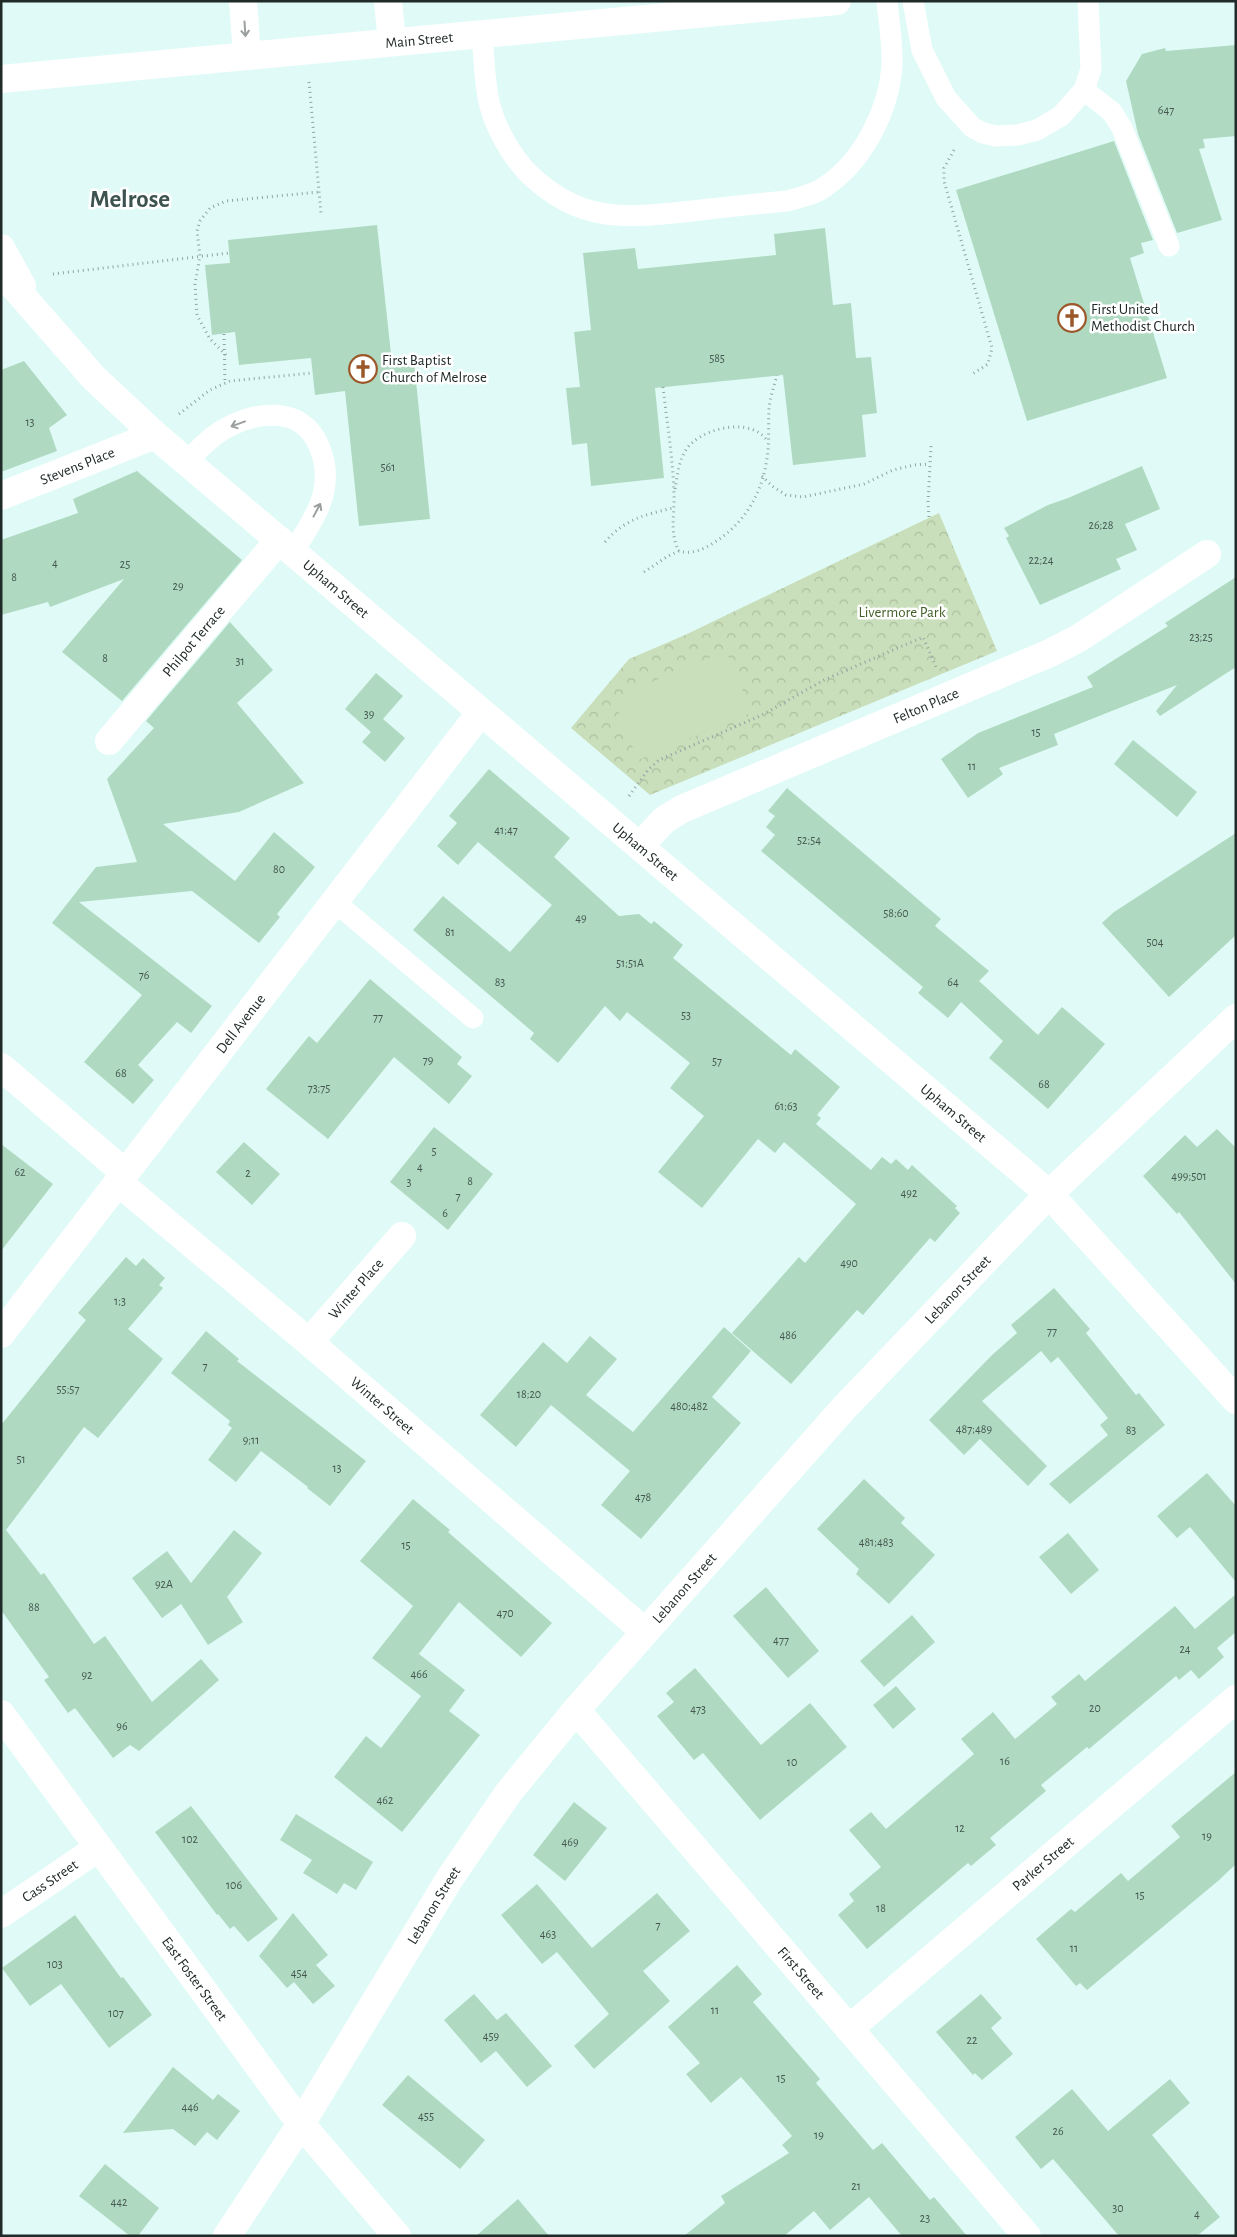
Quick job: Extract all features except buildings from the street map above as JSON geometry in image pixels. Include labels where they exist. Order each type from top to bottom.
[{"type":"street","points":[[243,1],[247,56]]},
{"type":"street","points":[[388,1],[392,42]]},
{"type":"street","name":"Main Street","points":[[1,79],[837,1]]},
{"type":"street","name":"Upham Street","points":[[1,248],[9,275],[39,318],[94,378],[155,435],[640,845],[832,1012],[1050,1194],[1236,1400]]},
{"type":"street","name":"Stevens Place","points":[[1,496],[155,435]]},
{"type":"street","name":"Philpot Terrace","points":[[109,741],[286,547]]},
{"type":"street","name":"Felton Place","points":[[640,845],[664,820],[682,810],[1050,653],[1079,638],[1207,554]]},
{"type":"street","name":"Dell Avenue","points":[[1,1334],[481,712]]},
{"type":"street","name":"Lebanon Street","points":[[227,2236],[301,2124],[455,1870],[509,1792],[576,1710],[644,1631],[844,1408],[1050,1194],[1236,1018]]},
{"type":"street","name":"Winter Street","points":[[1,1066],[122,1177],[309,1342],[644,1631]]},
{"type":"street","name":"Winter Place","points":[[309,1342],[402,1236]]},
{"type":"street","name":"Parker Street","points":[[849,2029],[1236,1699]]},
{"type":"street","name":"First Street","points":[[576,1710],[1027,2236]]},
{"type":"street","name":"East Foster Street","points":[[1,1714],[301,2124],[397,2236]]},
{"type":"street","name":"Cass Street","points":[[1,1914],[98,1848]]},
{"type":"lane","points":[[482,33],[489,104],[503,136],[519,164],[559,198],[579,208],[602,214],[643,216],[787,201],[809,195],[825,187],[838,177],[868,140],[883,111],[892,65],[887,1]]},
{"type":"lane","points":[[913,1],[922,50],[946,98],[972,127],[983,133],[996,136],[1017,135],[1037,130],[1061,116],[1084,90],[1090,69],[1088,1]]},
{"type":"lane","points":[[1084,90],[1112,112],[1122,128],[1169,246]]},
{"type":"lane","points":[[187,462],[212,437],[245,421],[274,415],[294,417],[301,422],[316,438],[322,453],[325,476],[320,504],[286,547]]},
{"type":"lane","points":[[334,902],[473,1018]]},
{"type":"path","points":[[306,50],[321,213]]},
{"type":"path","points":[[970,375],[988,364],[992,348],[944,180],[944,168],[955,148],[972,127]]},
{"type":"path","points":[[226,356],[210,339],[197,315],[195,284],[200,256],[198,224],[205,212],[213,206],[226,201],[319,192]]},
{"type":"path","points":[[9,275],[229,253]]},
{"type":"path","points":[[224,334],[226,356],[225,383]]},
{"type":"path","points":[[644,572],[679,551],[686,553],[705,548],[733,528],[745,516],[752,504],[766,465],[769,408],[776,375]]},
{"type":"path","points":[[663,387],[675,496]]},
{"type":"path","points":[[679,551],[675,542],[673,508],[679,466],[683,455],[691,443],[702,437],[732,428],[746,427],[763,434],[768,443]]},
{"type":"path","points":[[929,518],[931,446]]},
{"type":"path","points":[[762,476],[772,486],[786,495],[803,496],[864,484],[893,470],[914,465],[930,464]]},
{"type":"path","points":[[605,542],[620,526],[646,514],[673,508]]},
{"type":"path","points":[[610,820],[648,770],[658,760],[762,715],[824,680],[923,637],[948,697]]},
{"type":"green space","name":"Livermore Park","points":[[939,513],[997,651],[650,795],[571,728],[629,659],[685,635]]},
{"type":"green space","points":[[726,651],[752,712],[638,760],[613,698]]},
{"type":"place","name":"First United Methodist Church","points":[[1072,318]]},
{"type":"place","name":"First Baptist Church of Melrose","points":[[363,369]]},
{"type":"district","name":"Melrose","points":[[130,199]]}]
